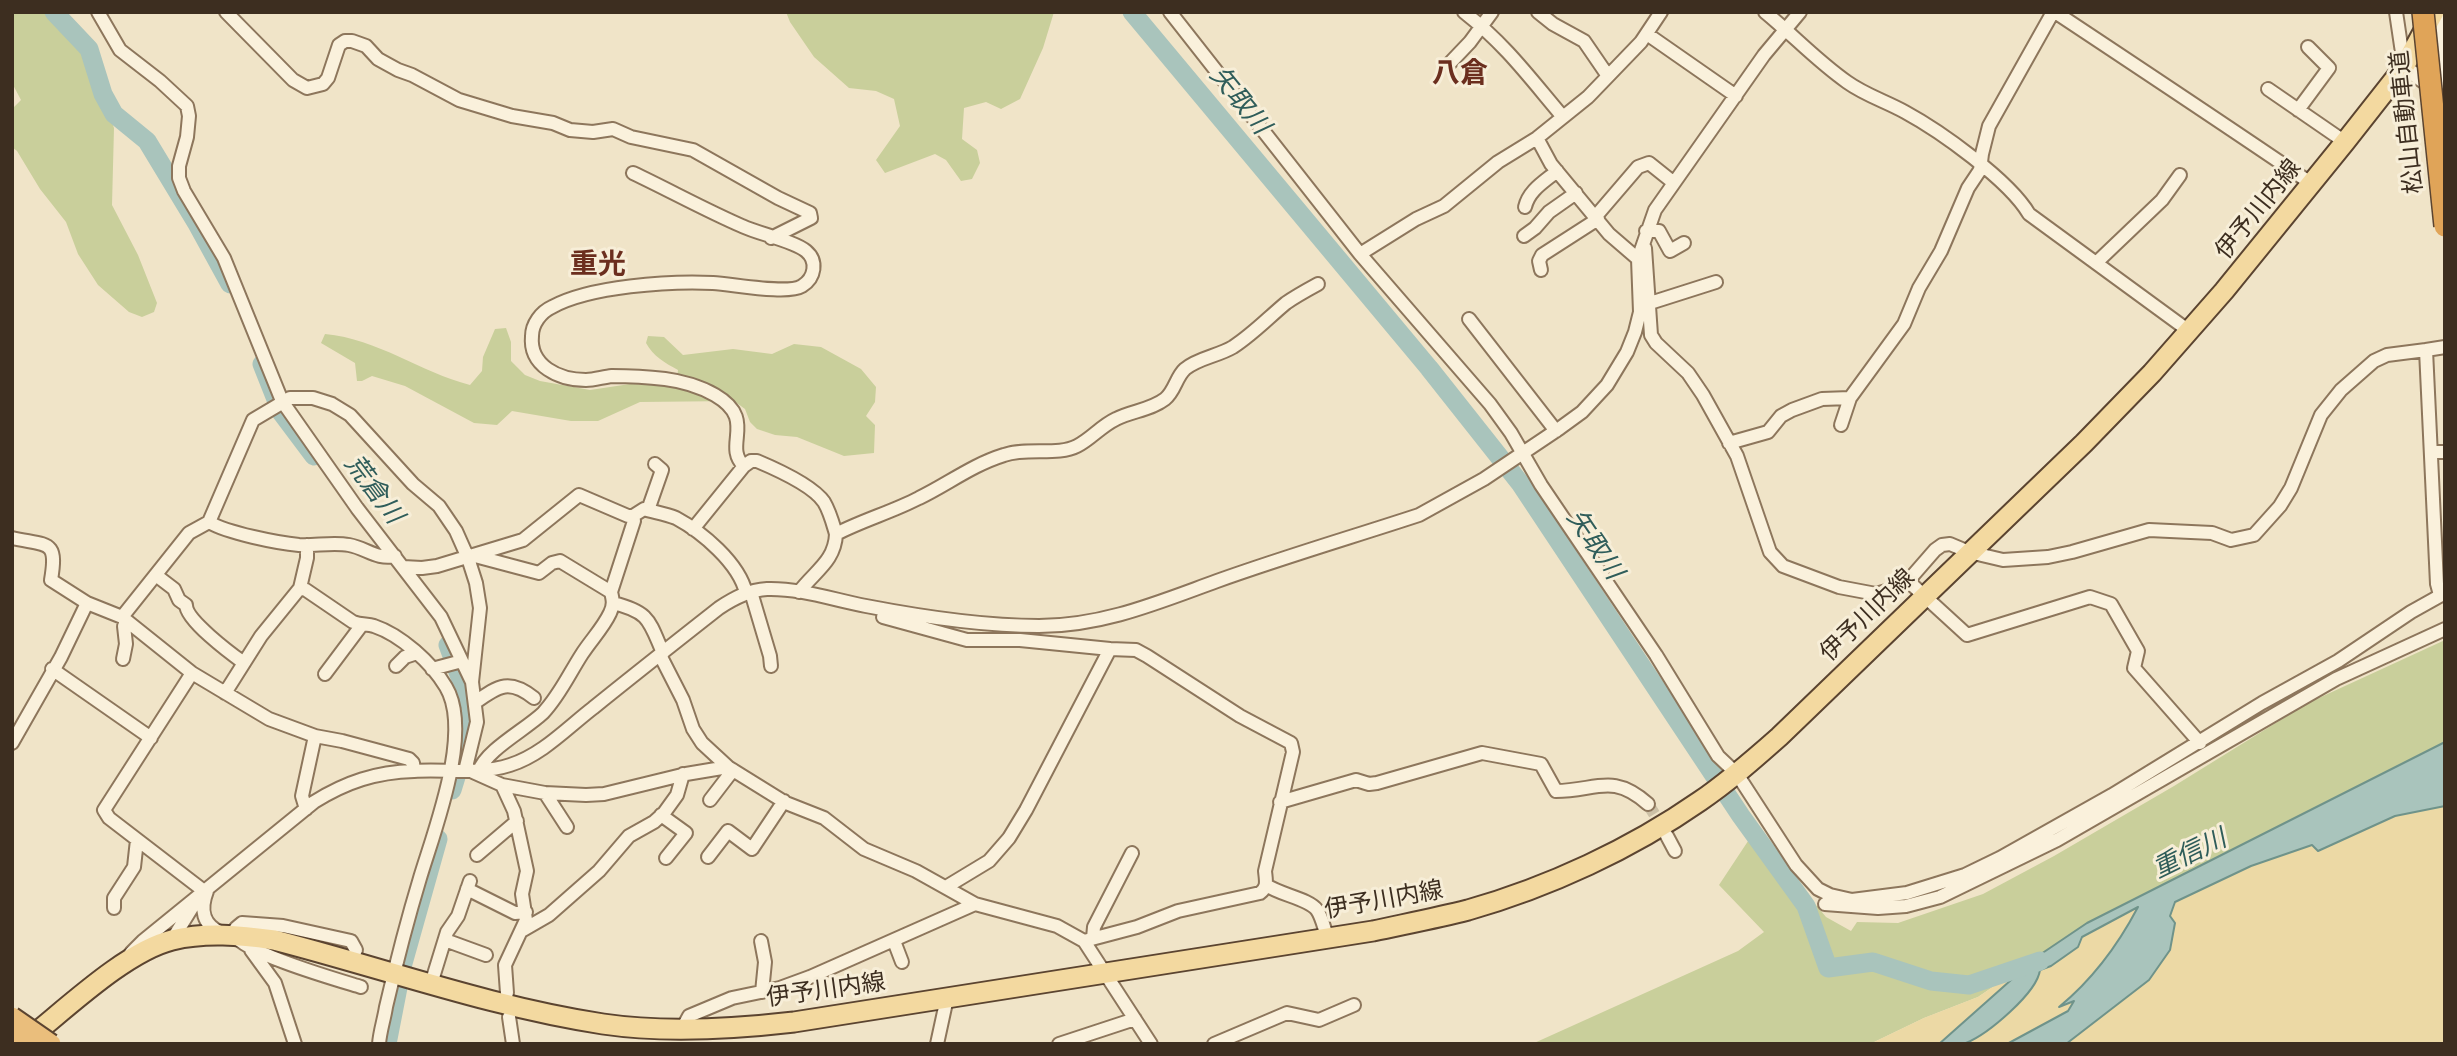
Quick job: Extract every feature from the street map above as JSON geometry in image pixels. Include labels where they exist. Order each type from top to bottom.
[{"type":"highway","name":"松山自動車道","points":[[2423,12],[2445,226]]},
{"type":"highway","points":[[12,1017],[51,1044]]},
{"type":"highway","points":[[12,1034],[24,1044]]},
{"type":"main road","name":"伊予川内線","points":[[24,1044],[118,967],[138,954],[172,940],[274,940],[557,1016],[606,1024],[683,1027],[764,1025],[1373,931],[1502,899],[1616,850],[1673,819],[1734,776],[1779,737],[2084,443],[2152,373],[2312,184],[2404,66],[2436,12]]},
{"type":"street","points":[[98,12],[120,50],[187,106],[188,124],[179,178],[224,258],[282,401],[321,458],[441,617],[472,682]]},
{"type":"street","points":[[226,12],[293,80],[307,88],[323,84],[328,78],[339,45],[352,41],[366,46],[378,59],[398,70],[459,100],[493,112],[553,123],[582,132],[613,129],[631,136],[693,150],[778,198],[810,212],[811,218],[771,238]]},
{"type":"street","points":[[1170,12],[1360,254],[1490,404],[1541,485],[1656,655],[1718,756],[1796,865],[1818,889],[1840,899],[1867,900],[1907,893],[1965,875],[2000,858],[2101,802],[2338,661],[2442,594],[2437,583],[2426,350]]},
{"type":"street","points":[[1464,12],[1492,34],[1563,117]]},
{"type":"street","points":[[1450,63],[1492,12]]},
{"type":"street","points":[[1538,12],[1553,24],[1584,41],[1608,76]]},
{"type":"street","points":[[1360,254],[1416,219],[1444,206],[1498,162],[1537,138],[1608,76],[1647,34],[1661,12]]},
{"type":"street","points":[[1765,12],[1808,52],[1848,82],[1913,117],[1981,164],[2024,205],[2029,214],[2189,331]]},
{"type":"street","points":[[118,967],[143,941],[330,792],[359,779],[414,771],[463,771],[510,765],[539,751],[719,608],[748,592],[775,589],[799,592],[920,616],[1000,625],[1069,624],[1112,618],[1419,515],[1484,479],[1582,412],[1595,400],[1617,370],[1627,352],[1640,312],[1638,259],[1655,210],[1764,55],[1800,12]]},
{"type":"street","points":[[1841,425],[1850,398],[1903,324],[1919,288],[1941,251],[1968,188],[1980,170],[1989,126],[2054,12],[2138,65],[2232,132],[2251,141],[2312,184]]},
{"type":"street","points":[[2396,12],[2404,66],[2445,96]]},
{"type":"street","points":[[2436,12],[2445,88]]},
{"type":"street","points":[[1647,34],[1736,96]]},
{"type":"street","points":[[2298,110],[2329,68],[2308,47]]},
{"type":"street","points":[[2268,89],[2345,142]]},
{"type":"street","points":[[1537,138],[1558,172],[1609,234],[1638,259]]},
{"type":"street","points":[[1541,270],[1539,261],[1542,255],[1597,218],[1638,167],[1649,163],[1674,183]]},
{"type":"street","points":[[1525,207],[1532,192],[1558,172]]},
{"type":"street","points":[[632,173],[741,226],[799,246],[808,253],[814,265],[813,275],[806,283],[790,290],[713,283],[629,287],[562,302],[540,316],[532,330],[531,342],[535,357],[555,373],[571,379],[589,380],[611,376],[665,379],[701,388],[716,395],[732,407],[737,419],[737,459],[744,466]]},
{"type":"street","points":[[2096,263],[2162,200],[2180,176]]},
{"type":"street","points":[[1524,236],[1549,212],[1576,193]]},
{"type":"street","points":[[1645,236],[1659,231],[1670,251],[1684,243]]},
{"type":"street","points":[[1645,236],[1651,335],[1688,373],[1730,443],[1770,552],[1783,566],[1839,587],[1876,594],[1897,589],[1908,581],[1942,545],[1957,545],[1969,552],[2003,560],[2048,556],[2149,530],[2212,533],[2231,540],[2254,535],[2285,497],[2321,415],[2341,390],[2374,361],[2388,355],[2445,347]]},
{"type":"street","points":[[1650,303],[1716,282]]},
{"type":"street","points":[[836,534],[918,499],[963,472],[1005,454],[1024,450],[1065,451],[1077,446],[1116,419],[1166,399],[1188,367],[1232,347],[1257,330],[1286,304],[1318,284]]},
{"type":"street","points":[[1469,319],[1556,431]]},
{"type":"street","points":[[123,659],[126,644],[124,619],[189,533],[209,522],[253,421],[282,401],[300,397],[313,398],[338,407],[350,415],[413,484],[439,506],[456,531],[471,557],[480,608],[472,682],[477,722],[463,771],[439,818],[395,974],[379,1044]]},
{"type":"street","points":[[1730,443],[1768,432],[1781,416],[1792,410],[1822,399],[1850,398]]},
{"type":"street","points":[[2431,453],[2445,452]]},
{"type":"street","points":[[693,529],[751,461],[757,461],[810,490],[821,498],[827,507],[836,534],[836,548],[799,592]]},
{"type":"street","points":[[648,510],[663,470],[655,464]]},
{"type":"street","points":[[403,567],[422,568],[471,557],[523,540],[579,495],[628,516],[644,509],[648,510],[674,517],[693,529],[737,569],[748,592],[771,666]]},
{"type":"street","points":[[463,771],[482,762],[505,744],[542,713],[559,692],[606,621],[634,522],[633,516]]},
{"type":"street","points":[[209,522],[272,540],[307,545],[347,544],[381,558],[395,556]]},
{"type":"street","points":[[12,538],[45,545],[54,554],[51,580],[87,603],[124,619],[192,673],[269,719],[315,736],[409,759],[413,763],[414,771]]},
{"type":"street","points":[[225,693],[278,612],[300,588],[307,545]]},
{"type":"street","points":[[471,557],[539,573],[552,563],[560,561],[612,598],[646,617],[693,729],[702,743],[731,768],[784,801],[824,818],[864,849],[946,887],[975,904],[1056,926],[1088,939],[1137,927],[1178,911],[1260,893],[1266,886],[1265,871],[1293,752],[1291,743],[1240,716],[1136,650],[1020,640],[967,640],[862,611],[853,604]]},
{"type":"street","points":[[157,576],[174,589],[179,600],[186,606],[186,613],[195,623],[244,663]]},
{"type":"street","points":[[1908,581],[1967,635],[2090,597],[2111,604],[2138,650],[2134,668],[2200,743]]},
{"type":"street","points":[[300,588],[361,626],[371,625],[386,631],[416,653],[432,669],[446,687],[455,710],[453,757],[463,771],[502,785],[545,793],[604,794],[684,774],[731,768]]},
{"type":"street","points":[[12,743],[61,657],[87,603]]},
{"type":"street","points":[[325,674],[361,626]]},
{"type":"street","points":[[1818,889],[1819,898],[1827,906],[1906,906],[1940,897],[2057,840],[2336,679],[2445,629]]},
{"type":"street","points":[[946,887],[989,861],[1009,838],[1110,649]]},
{"type":"street","points":[[396,666],[405,657],[416,653]]},
{"type":"street","points":[[432,669],[462,661]]},
{"type":"street","points":[[52,669],[151,738]]},
{"type":"street","points":[[192,673],[104,810],[109,818],[204,892]]},
{"type":"street","points":[[475,702],[489,692],[508,686],[518,686],[534,698]]},
{"type":"street","points":[[306,809],[302,796],[315,736]]},
{"type":"street","points":[[1280,803],[1356,780],[1369,784],[1377,783],[1482,753],[1541,764],[1556,791],[1615,784],[1633,790],[1648,804]]},
{"type":"street","points":[[709,800],[731,768]]},
{"type":"street","points":[[523,930],[549,915],[599,871],[620,844],[661,815],[677,795],[684,774]]},
{"type":"street","points":[[502,785],[517,821],[527,863],[522,894],[526,912],[523,930],[505,965],[507,993]]},
{"type":"street","points":[[545,793],[567,827]]},
{"type":"street","points":[[708,857],[728,831],[752,849],[784,801]]},
{"type":"street","points":[[661,815],[686,833],[666,858]]},
{"type":"street","points":[[477,855],[517,821]]},
{"type":"street","points":[[1667,836],[1675,851]]},
{"type":"street","points":[[114,908],[114,898],[134,867],[137,839]]},
{"type":"street","points":[[1088,939],[1132,853]]},
{"type":"street","points":[[428,983],[458,916],[468,885],[515,914],[526,912]]},
{"type":"street","points":[[1266,886],[1278,894],[1312,904],[1321,917],[1327,936]]},
{"type":"street","points":[[204,892],[204,917],[211,928],[348,978],[361,987]]},
{"type":"street","points":[[172,940],[204,892]]},
{"type":"street","points":[[683,1027],[689,1016],[732,998],[780,988],[810,977],[975,904]]},
{"type":"street","points":[[237,939],[242,923],[283,926],[351,941],[356,950]]},
{"type":"street","points":[[237,939],[275,983],[295,1044]]},
{"type":"street","points":[[1088,939],[1150,1044]]},
{"type":"street","points":[[445,940],[486,955]]},
{"type":"street","points":[[761,941],[765,962],[762,992]]},
{"type":"street","points":[[894,942],[902,962]]},
{"type":"street","points":[[937,1044],[947,998]]},
{"type":"street","points":[[1214,1044],[1287,1013],[1319,1020],[1354,1005]]},
{"type":"street","points":[[509,1017],[513,1044]]},
{"type":"street","points":[[1059,1044],[1135,1018]]},
{"type":"green space","points":[[12,12],[54,12],[75,37],[98,84],[114,128],[112,205],[138,255],[157,303],[154,312],[142,317],[129,312],[98,285],[78,254],[66,222],[12,147],[12,109],[21,100],[12,83]]},
{"type":"green space","points":[[786,12],[1054,12],[1043,48],[1020,99],[1001,109],[986,102],[964,108],[962,139],[977,150],[980,163],[972,179],[961,181],[946,160],[935,154],[885,173],[876,160],[900,126],[894,99],[876,91],[849,88],[814,57]]},
{"type":"green space","points":[[506,328],[511,342],[511,361],[525,375],[540,381],[590,390],[630,384],[676,386],[678,370],[652,352],[646,343],[648,336],[664,337],[683,355],[733,349],[772,354],[794,344],[821,347],[861,369],[876,387],[875,402],[866,416],[875,425],[874,453],[844,456],[797,437],[775,435],[757,429],[750,422],[745,409],[734,401],[640,402],[598,421],[571,421],[512,411],[497,425],[474,423],[405,386],[372,376],[357,381],[355,363],[321,343],[325,334],[363,342],[470,385],[482,371],[483,357],[495,329]]},
{"type":"green space","points":[[2445,640],[2445,743],[2087,923],[1978,997],[1924,1018],[1870,1044],[1532,1044],[1738,951],[1764,932],[1719,885],[1758,826],[1790,874],[1826,917],[1851,931],[1857,922],[1898,923],[1983,894],[2174,786],[2308,703]]},
{"type":"sand","points":[[2445,743],[2445,1044],[1870,1044],[1924,1018],[1978,997],[2087,923]]},
{"type":"water","points":[[2445,742],[2445,806],[2395,816],[2318,851],[2312,845],[2251,866],[2175,902],[2170,916],[2175,923],[2170,950],[2149,980],[2066,1044],[2007,1044],[2068,1011],[2074,1001],[2059,1007],[2103,961],[2138,907],[2082,937],[2078,947],[2051,966],[2040,970],[2037,979],[2021,1001],[1986,1031],[1963,1044],[1939,1044],[2038,956],[2087,923]]},
{"type":"waterway","name":"荒倉川","points":[[54,12],[89,49],[103,94],[114,114],[147,141],[230,284]]},
{"type":"waterway","name":"矢取川","points":[[1132,12],[1429,368],[1520,483],[1741,816],[1806,906],[1828,968],[1873,962],[1931,981],[1969,985],[2040,961]]},
{"type":"waterway","name":"荒倉川","points":[[262,364],[281,412],[314,456]]},
{"type":"waterway","name":"荒倉川","points":[[448,645],[472,710],[467,741],[452,790]]},
{"type":"waterway","name":"荒倉川","points":[[387,1044],[402,967],[438,839]]},
{"type":"tunnel","points":[[1648,804],[1664,830]]},
{"type":"district","name":"八倉","points":[[1460,75]]},
{"type":"district","name":"重光","points":[[598,266]]},
{"type":"water label","name":"重信川","points":[[2190,855]]}]
